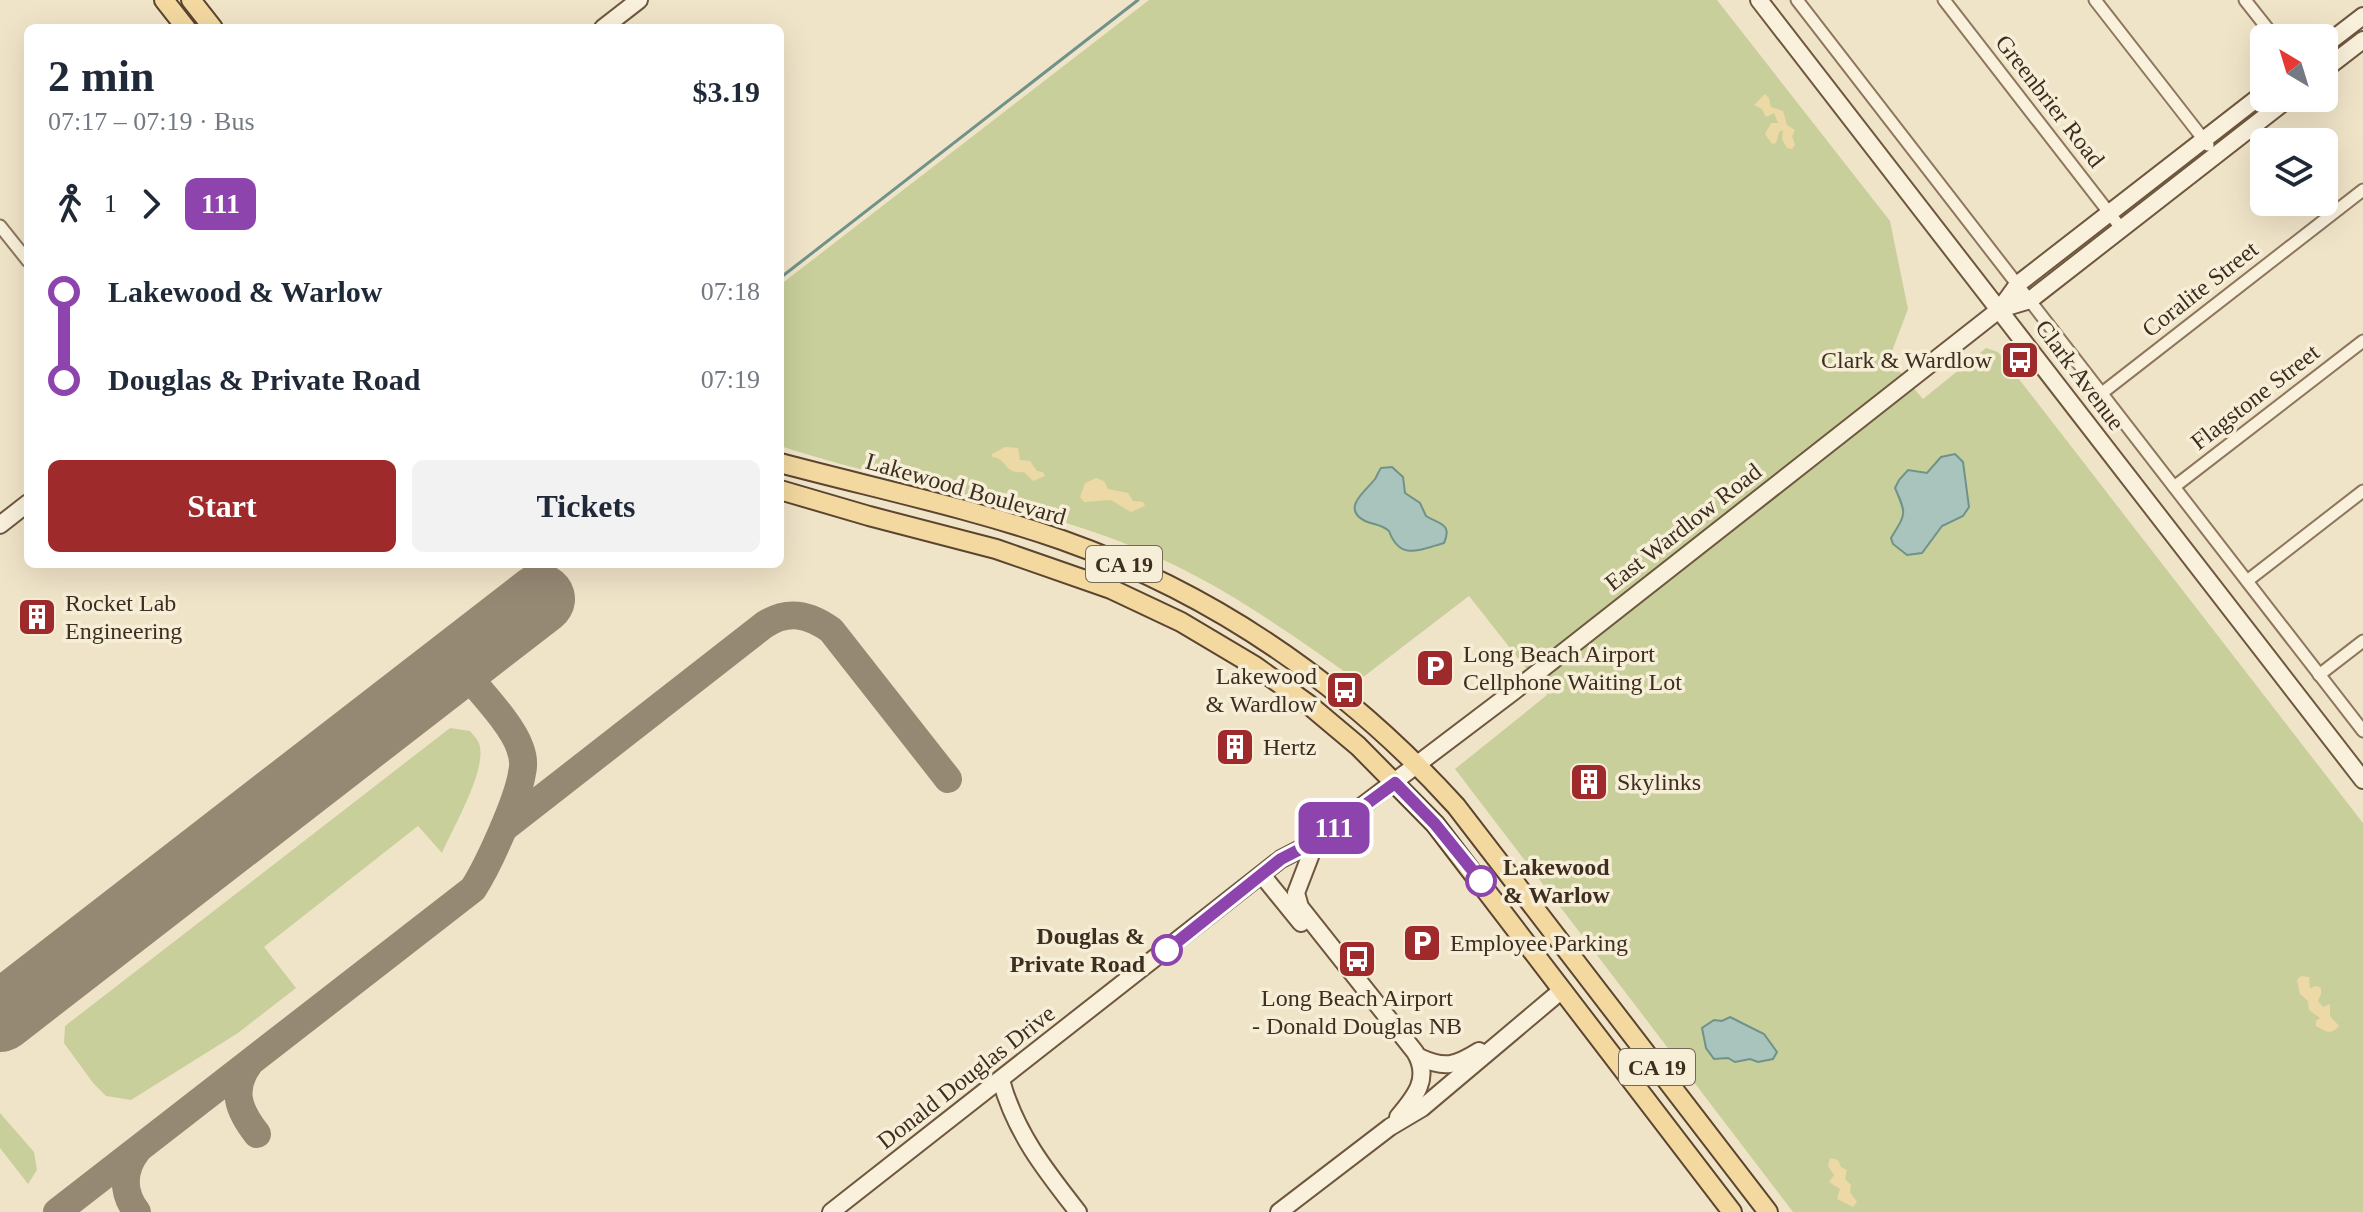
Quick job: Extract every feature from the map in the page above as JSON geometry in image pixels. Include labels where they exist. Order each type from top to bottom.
[{"type":"main road","points":[[164,0],[183,24]]},
{"type":"main road","points":[[191,0],[210,24]]},
{"type":"main road","points":[[608,24],[639,0]]},
{"type":"main road","name":"Clark Avenue","points":[[1759,0],[2363,780]]},
{"type":"main road","points":[[2338,35],[2363,16]]},
{"type":"main road","points":[[2338,59],[2363,40]]},
{"type":"main road","name":"East Wardlow Road","points":[[1395,783],[2000,309],[2018,284],[2250,104]]},
{"type":"main road","name":"East Wardlow Road","points":[[2000,309],[2030,300],[2271,112]]},
{"type":"main road","name":"Lakewood Boulevard","points":[[784,464],[1004,522],[1122,563],[1194,598],[1271,643],[1325,682],[1418,764],[1493,850],[1768,1212]]},
{"type":"main road","name":"Lakewood Boulevard","points":[[784,491],[1051,566],[1111,589],[1167,615],[1255,666],[1308,704],[1358,746],[1435,824],[1471,867],[1732,1212]]},
{"type":"main road","points":[[0,525],[24,506]]},
{"type":"main road","name":"Donald Douglas Drive","points":[[833,1211],[1281,859],[1316,841],[1395,783]]},
{"type":"main road","points":[[1316,841],[1296,893],[1300,907],[1419,1057],[1422,1068],[1420,1087],[1390,1127]]},
{"type":"main road","points":[[1262,875],[1305,927],[1325,940]]},
{"type":"main road","points":[[1279,1212],[1390,1127],[1422,1108],[1562,990]]},
{"type":"main road","points":[[1419,1057],[1446,1065],[1461,1062],[1498,1041]]},
{"type":"main road","points":[[1001,1080],[1008,1106],[1031,1152],[1078,1212]]},
{"type":"street","name":"Clark Avenue","points":[[1797,0],[2363,731]]},
{"type":"street","name":"Greenbrier Road","points":[[1944,0],[2121,228]]},
{"type":"street","points":[[2095,0],[2217,155]]},
{"type":"street","points":[[2245,0],[2264,24]]},
{"type":"street","name":"Coralite Street","points":[[2102,393],[2363,190]]},
{"type":"street","points":[[0,226],[24,256]]},
{"type":"street","name":"Flagstone Street","points":[[2174,487],[2363,341]]},
{"type":"street","points":[[2247,581],[2363,491]]},
{"type":"street","points":[[2319,675],[2363,641]]},
{"type":"green space","points":[[1149,0],[1717,0],[1890,221],[1908,309],[1889,359],[1923,399],[1986,348],[1998,352],[2363,823],[2363,1212],[1793,1212],[1455,769],[1547,695],[1469,596],[1358,681],[1220,589],[1125,543],[1027,511],[784,447],[784,282]]},
{"type":"green space","points":[[450,728],[470,731],[479,745],[480,758],[473,785],[442,853],[418,826],[264,947],[296,988],[238,1033],[131,1100],[106,1096],[64,1043],[65,1026]]},
{"type":"green space","points":[[0,1113],[34,1152],[37,1170],[28,1184],[0,1148]]},
{"type":"sand","points":[[1765,94],[1771,107],[1783,111],[1787,125],[1795,130],[1792,149],[1787,148],[1782,139],[1783,130],[1779,132],[1776,143],[1772,144],[1765,134],[1771,123],[1778,123],[1774,113],[1766,117],[1762,109],[1754,105]]},
{"type":"sand","points":[[1005,447],[1018,448],[1020,460],[1030,461],[1045,476],[1033,481],[1024,472],[1012,471],[1001,460],[992,457]]},
{"type":"sand","points":[[1096,478],[1104,481],[1108,489],[1128,493],[1133,501],[1143,502],[1145,506],[1131,512],[1111,500],[1084,502],[1080,497],[1085,483]]},
{"type":"sand","points":[[2301,976],[2309,977],[2310,988],[2321,988],[2318,1001],[2323,1007],[2330,1004],[2330,1016],[2339,1026],[2333,1031],[2316,1026],[2320,1018],[2309,1010],[2308,1001],[2300,994],[2297,980]]},
{"type":"sand","points":[[1830,1158],[1838,1160],[1841,1167],[1847,1170],[1845,1179],[1851,1185],[1850,1192],[1857,1202],[1853,1207],[1837,1199],[1840,1189],[1829,1182],[1834,1175],[1828,1166]]},
{"type":"water","points":[[1955,454],[1963,462],[1969,507],[1963,516],[1942,526],[1922,553],[1907,555],[1893,544],[1891,538],[1903,514],[1895,488],[1908,470],[1927,473],[1941,457]]},
{"type":"water","points":[[1392,467],[1403,477],[1405,493],[1420,503],[1426,516],[1445,528],[1444,543],[1419,550],[1405,550],[1393,540],[1389,531],[1358,516],[1355,505],[1358,499],[1381,468]]},
{"type":"water","points":[[1730,1017],[1764,1034],[1777,1052],[1773,1059],[1735,1062],[1728,1058],[1714,1059],[1706,1048],[1702,1028],[1714,1020],[1722,1021]]},
{"type":"waterway","points":[[784,275],[1138,0]]},
{"type":"taxiway","points":[[504,828],[764,625],[790,615],[815,620],[831,630],[948,779]]},
{"type":"taxiway","points":[[57,1212],[473,889],[509,816],[523,770],[523,760],[509,727],[457,663]]},
{"type":"taxiway","points":[[249,1064],[238,1092],[245,1117],[257,1134]]},
{"type":"taxiway","points":[[137,1151],[126,1174],[126,1189],[137,1212]]},
{"type":"runway","points":[[0,1017],[540,599]]},
{"type":"bus line","name":"111","points":[[1167,950],[1281,859],[1316,841],[1395,783],[1435,824],[1481,881]]},
{"type":"place","name":"Clark & Wardlow","points":[[2020,360]]},
{"type":"place","name":"Rocket Lab Engineering","points":[[37,617]]},
{"type":"place","name":"Long Beach Airport Cellphone Waiting Lot","points":[[1435,668]]},
{"type":"place","name":"Lakewood & Wardlow","points":[[1345,690]]},
{"type":"place","name":"Hertz","points":[[1235,747]]},
{"type":"place","name":"Skylinks","points":[[1589,782]]},
{"type":"place","name":"Lakewood & Warlow","points":[[1481,881]]},
{"type":"place","name":"Employee Parking","points":[[1422,943]]},
{"type":"place","name":"Douglas & Private Road","points":[[1167,950]]},
{"type":"place","name":"Long Beach Airport - Donald Douglas NB","points":[[1357,959]]}]
